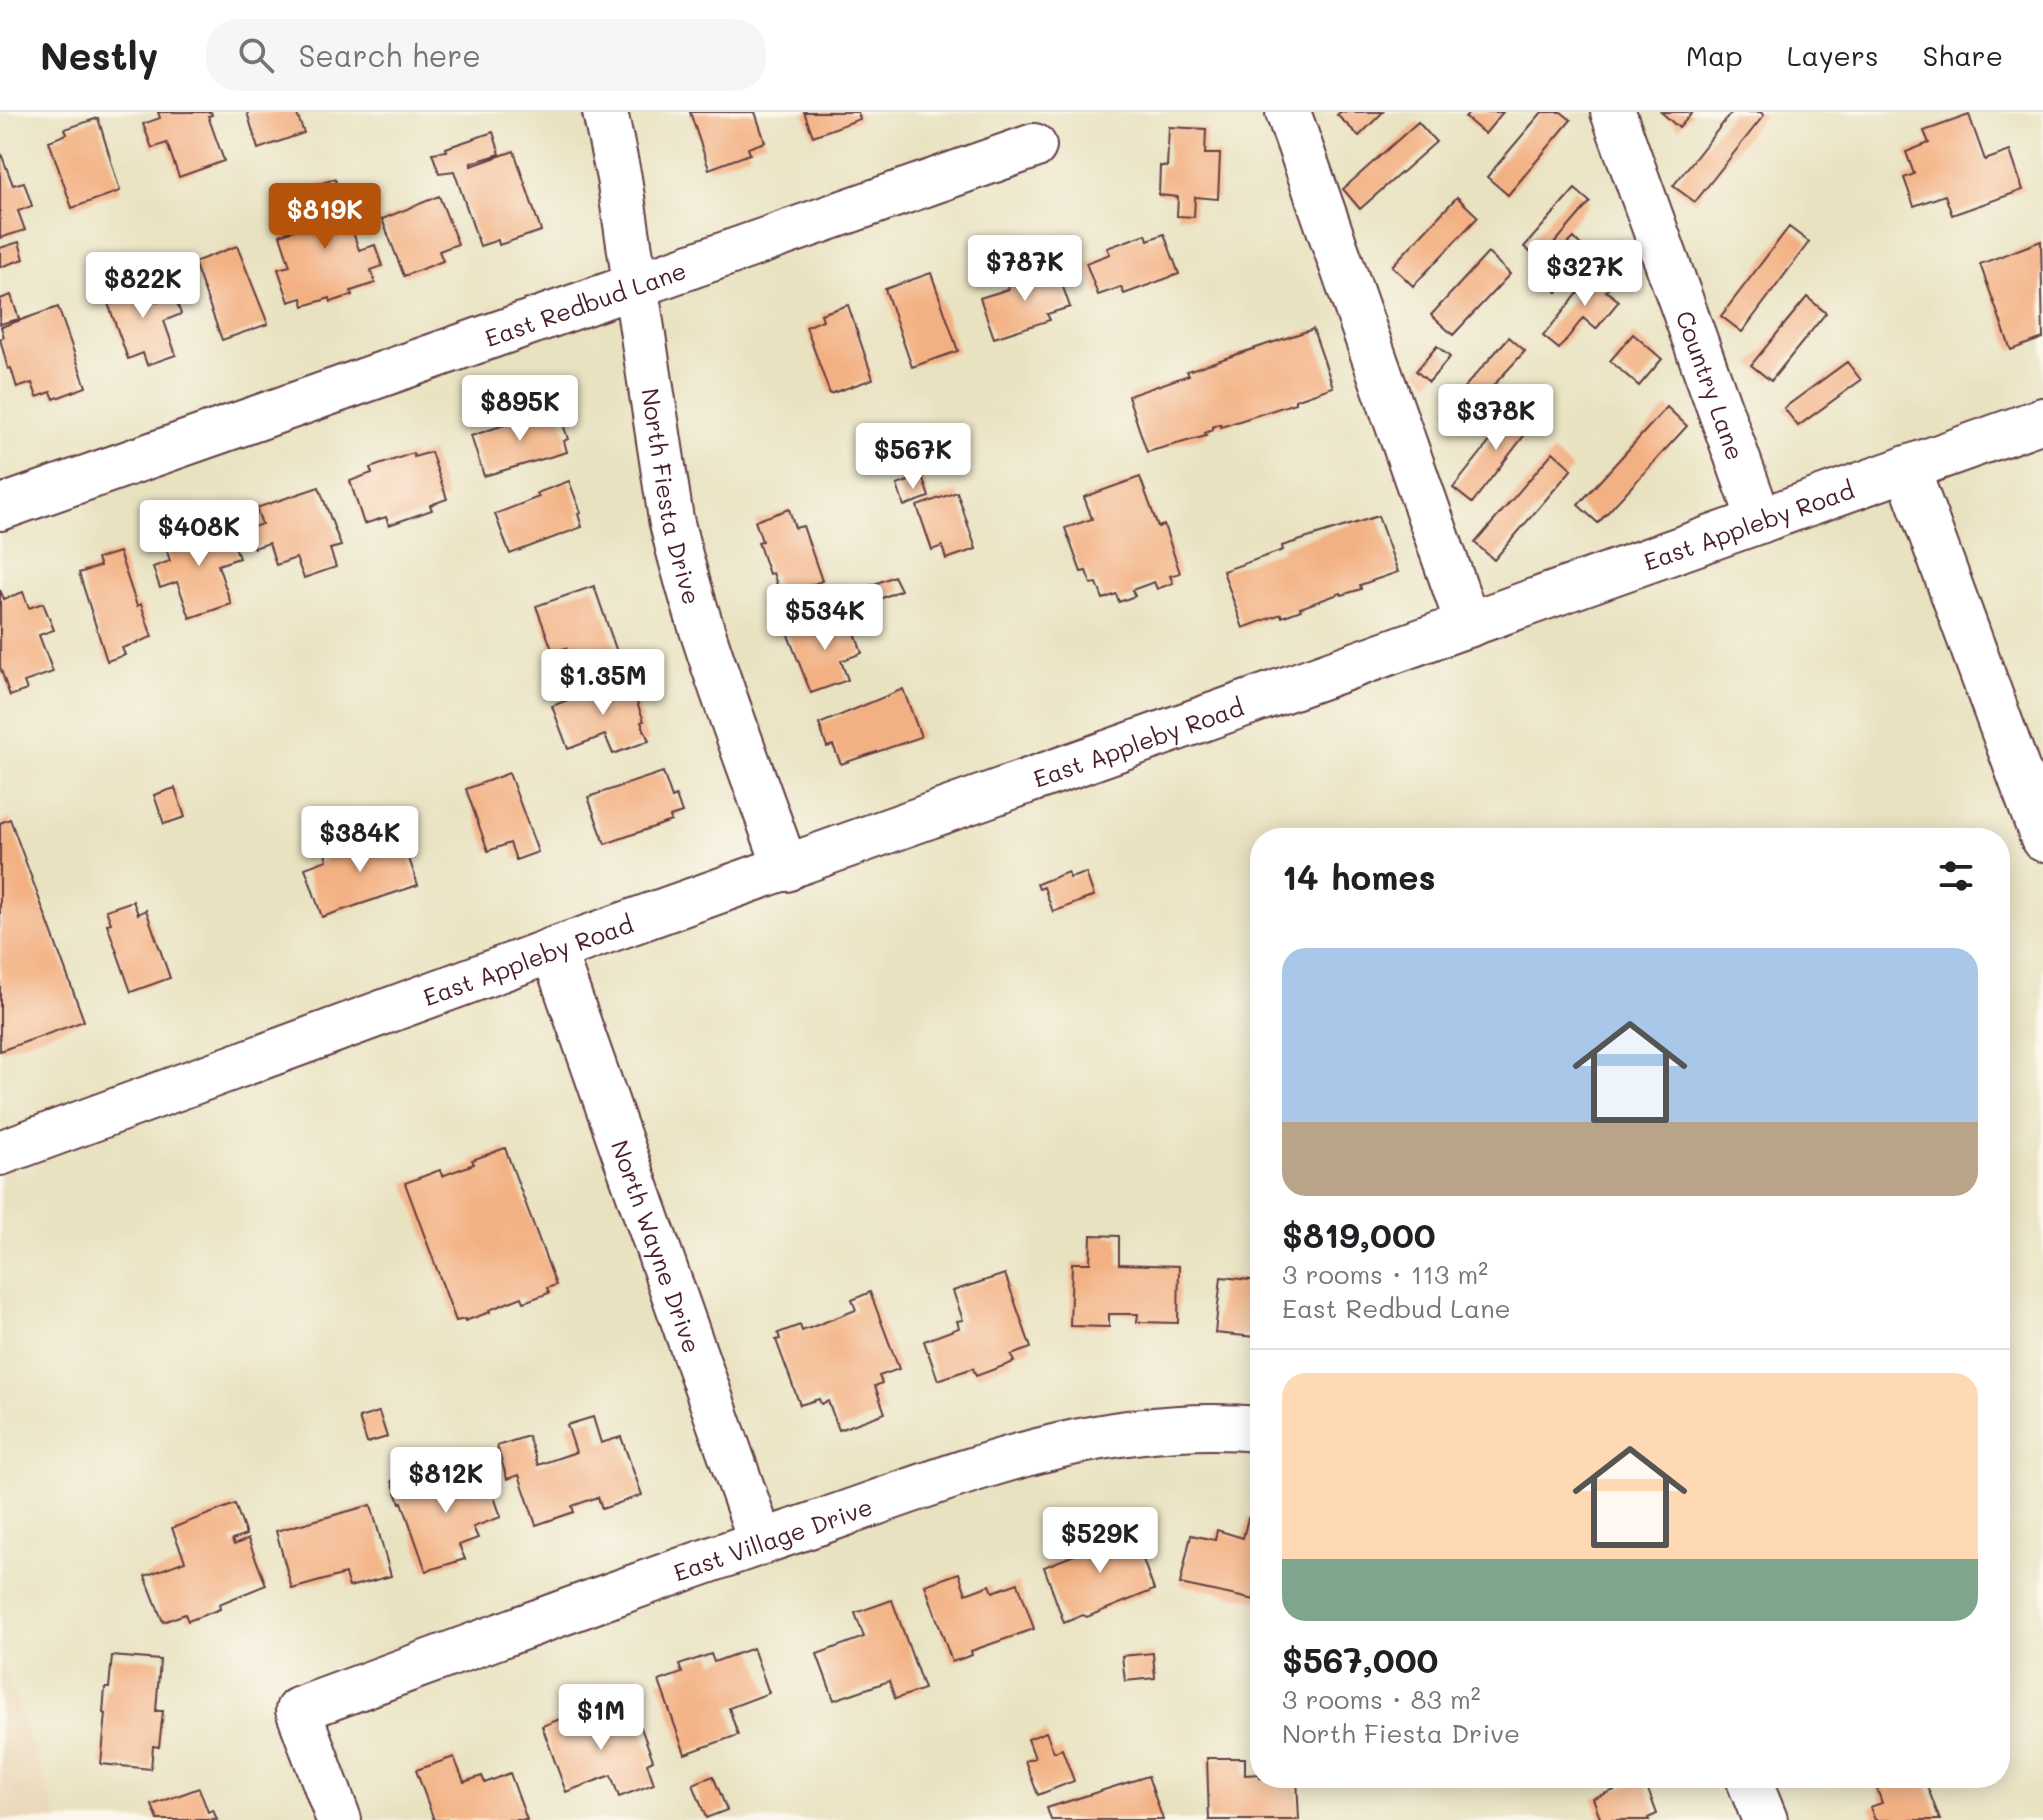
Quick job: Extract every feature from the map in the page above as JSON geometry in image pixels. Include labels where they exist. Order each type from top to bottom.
[{"type":"street","name":"North Fiesta Drive","points":[[605,112],[619,178],[671,519],[682,567],[695,613],[786,869]]},
{"type":"street","points":[[1288,112],[1468,625]]},
{"type":"street","name":"Country Lane","points":[[1613,112],[1760,521]]},
{"type":"street","name":"East Redbud Lane","points":[[0,508],[1034,146]]},
{"type":"street","name":"East Appleby Road","points":[[0,1153],[553,950],[2043,420]]},
{"type":"street","points":[[1907,468],[2043,839]]},
{"type":"street","name":"North Wayne Drive","points":[[553,950],[761,1542]]},
{"type":"street","name":"East Village Drive","points":[[339,1820],[298,1710],[761,1542],[1023,1453],[1094,1437],[1161,1428],[1250,1428]]},
{"type":"street","points":[[1752,1788],[1765,1820]]},
{"type":"shaded area","points":[[0,1655],[58,1820],[0,1820]]},
{"type":"building","points":[[158,112],[211,112],[212,115],[208,116],[224,161],[179,177],[167,143],[152,148],[143,124],[160,118]]},
{"type":"building","points":[[247,112],[296,112],[304,133],[258,149]]},
{"type":"building","points":[[690,112],[755,112],[765,142],[748,148],[750,154],[709,169]]},
{"type":"building","points":[[804,112],[858,112],[860,119],[813,136]]},
{"type":"building","points":[[1340,112],[1383,112],[1359,136],[1337,115]]},
{"type":"building","points":[[1470,112],[1503,112],[1485,134],[1465,117]]},
{"type":"building","points":[[1542,112],[1561,112],[1571,120],[1508,195],[1487,177]]},
{"type":"building","points":[[1661,112],[1693,112],[1679,128]]},
{"type":"building","points":[[1732,112],[1760,112],[1764,115],[1695,202],[1673,186]]},
{"type":"building","points":[[1969,115],[1985,160],[2010,151],[2023,190],[1952,215],[1945,195],[1914,206],[1904,178],[1914,174],[1906,152],[1929,143],[1924,131]]},
{"type":"building","points":[[98,118],[120,191],[72,208],[49,141],[67,134],[65,129]]},
{"type":"building","points":[[1418,122],[1436,142],[1360,209],[1343,189]]},
{"type":"building","points":[[1169,127],[1206,129],[1205,154],[1220,154],[1218,199],[1195,197],[1194,217],[1177,216],[1178,197],[1159,195],[1160,166],[1167,167]]},
{"type":"building","points":[[493,132],[500,154],[471,163],[471,166],[514,151],[541,231],[499,245],[498,240],[480,246],[454,171],[439,173],[432,153],[447,151],[446,148]]},
{"type":"building","points":[[0,151],[13,185],[24,182],[32,206],[18,211],[25,230],[0,238]]},
{"type":"building","points":[[335,179],[359,250],[375,245],[382,266],[371,270],[375,283],[351,291],[352,295],[304,306],[302,298],[289,302],[278,269],[290,266],[280,235],[302,227],[295,203],[316,197],[312,186]]},
{"type":"building","points":[[1575,189],[1590,202],[1540,260],[1524,247]]},
{"type":"building","points":[[439,196],[458,244],[439,251],[443,261],[404,276],[382,219]]},
{"type":"building","points":[[1457,197],[1478,217],[1413,286],[1392,266]]},
{"type":"building","points":[[1789,227],[1809,242],[1742,332],[1721,316]]},
{"type":"building","points":[[1146,234],[1148,240],[1164,234],[1179,274],[1124,294],[1121,287],[1098,295],[1086,263],[1110,254],[1107,248]]},
{"type":"building","points":[[1574,238],[1593,258],[1557,292],[1538,273]]},
{"type":"building","points":[[2041,241],[2043,338],[2011,350],[1980,264]]},
{"type":"building","points":[[19,242],[24,259],[0,267],[0,248]]},
{"type":"building","points":[[237,246],[268,324],[222,340],[194,262]]},
{"type":"building","points":[[1488,253],[1510,274],[1453,335],[1431,315]]},
{"type":"building","points":[[1601,265],[1617,278],[1606,291],[1619,301],[1596,329],[1583,318],[1559,349],[1543,336]]},
{"type":"building","points":[[1057,270],[1070,307],[1047,314],[1050,320],[994,338],[980,298],[1009,289],[1007,281],[1033,272],[1035,278]]},
{"type":"building","points":[[931,273],[958,351],[912,367],[885,289]]},
{"type":"building","points":[[148,277],[157,302],[174,295],[181,314],[164,321],[176,355],[147,365],[143,353],[128,359],[104,292]]},
{"type":"building","points":[[11,295],[19,319],[0,324],[0,299]]},
{"type":"building","points":[[1807,297],[1826,313],[1771,381],[1751,365]]},
{"type":"building","points":[[848,305],[873,379],[830,394],[806,327],[823,320],[821,314]]},
{"type":"building","points":[[58,307],[86,387],[54,399],[51,392],[37,397],[32,383],[17,388],[0,339],[4,337],[1,327]]},
{"type":"building","points":[[1313,329],[1333,387],[1295,400],[1295,403],[1221,427],[1220,424],[1212,427],[1205,433],[1206,436],[1147,452],[1128,396],[1189,375],[1187,371]]},
{"type":"building","points":[[1633,334],[1662,359],[1639,386],[1610,361]]},
{"type":"building","points":[[1509,337],[1525,351],[1460,422],[1445,409]]},
{"type":"building","points":[[1437,346],[1450,357],[1429,382],[1416,371]]},
{"type":"building","points":[[1847,362],[1861,380],[1798,426],[1784,408]]},
{"type":"building","points":[[1522,401],[1540,415],[1472,503],[1453,488]]},
{"type":"building","points":[[1667,407],[1687,426],[1598,523],[1578,505]]},
{"type":"building","points":[[550,410],[552,417],[560,415],[568,439],[564,441],[567,452],[484,476],[471,436]]},
{"type":"building","points":[[431,452],[447,499],[430,505],[432,510],[389,525],[386,517],[364,524],[350,481],[372,473],[370,468],[413,453],[414,457]]},
{"type":"building","points":[[1553,452],[1572,469],[1494,560],[1475,543]]},
{"type":"building","points":[[922,476],[929,497],[904,506],[897,485]]},
{"type":"building","points":[[1140,477],[1158,527],[1164,525],[1180,573],[1170,576],[1173,583],[1157,589],[1154,582],[1132,590],[1135,596],[1119,602],[1116,594],[1103,599],[1097,583],[1091,584],[1086,571],[1081,572],[1065,528],[1092,519],[1084,497]]},
{"type":"building","points":[[569,481],[581,513],[578,514],[582,527],[510,554],[495,514]]},
{"type":"building","points":[[319,487],[341,546],[330,549],[336,567],[304,578],[296,558],[276,565],[269,543],[254,548],[247,529],[262,524],[256,508]]},
{"type":"building","points":[[957,492],[976,549],[946,559],[942,546],[932,550],[917,506]]},
{"type":"building","points":[[789,509],[795,528],[803,526],[822,581],[781,596],[773,573],[769,574],[758,542],[762,541],[755,521]]},
{"type":"building","points":[[1378,516],[1398,572],[1360,585],[1361,589],[1341,593],[1282,617],[1281,614],[1243,628],[1223,571],[1283,550],[1282,546]]},
{"type":"building","points":[[227,523],[239,558],[218,565],[231,604],[190,618],[177,582],[160,588],[153,567],[170,561],[165,545],[188,537],[187,533]]},
{"type":"building","points":[[119,552],[137,606],[141,604],[152,637],[122,648],[125,655],[107,661],[79,573],[100,566],[97,559]]},
{"type":"building","points":[[894,576],[901,590],[873,602],[867,587]]},
{"type":"building","points":[[594,586],[618,655],[574,670],[566,648],[553,652],[536,606]]},
{"type":"building","points":[[0,590],[4,599],[23,592],[29,608],[43,603],[54,630],[39,635],[53,672],[24,682],[27,690],[10,696],[0,667]]},
{"type":"building","points":[[848,614],[862,653],[841,661],[848,680],[811,693],[788,635]]},
{"type":"building","points":[[627,677],[649,741],[613,754],[605,735],[568,749],[552,706]]},
{"type":"building","points":[[903,689],[921,737],[841,764],[833,745],[827,747],[819,724]]},
{"type":"building","points":[[663,772],[672,798],[676,796],[682,813],[670,817],[671,821],[605,844],[588,797]]},
{"type":"building","points":[[509,773],[538,852],[516,860],[510,843],[488,851],[466,789]]},
{"type":"building","points":[[175,788],[185,817],[164,824],[154,795]]},
{"type":"building","points":[[10,819],[84,1021],[0,1051],[0,823]]},
{"type":"building","points":[[401,835],[418,885],[322,917],[305,868],[327,860],[323,846],[347,838],[352,851]]},
{"type":"building","points":[[1068,872],[1070,878],[1086,873],[1094,896],[1053,912],[1044,887],[1039,889],[1037,884]]},
{"type":"building","points":[[133,901],[138,914],[146,910],[170,978],[131,992],[107,924],[111,923],[106,910]]},
{"type":"building","points":[[505,1148],[556,1285],[547,1288],[549,1293],[524,1302],[522,1297],[490,1312],[456,1321],[405,1183],[440,1170],[442,1176],[474,1164],[472,1160]]},
{"type":"building","points":[[1091,1235],[1119,1236],[1119,1264],[1179,1266],[1178,1323],[1137,1322],[1138,1314],[1109,1314],[1109,1327],[1070,1326],[1072,1263],[1090,1263]]},
{"type":"building","points":[[1005,1274],[1031,1348],[1011,1355],[1014,1362],[976,1376],[973,1368],[938,1380],[924,1341],[959,1328],[957,1321],[963,1320],[953,1291]]},
{"type":"building","points":[[1221,1277],[1250,1280],[1250,1336],[1215,1333]]},
{"type":"building","points":[[870,1292],[899,1369],[879,1376],[882,1383],[875,1386],[885,1413],[839,1430],[828,1401],[821,1404],[819,1399],[800,1405],[776,1340],[780,1339],[778,1333],[800,1325],[802,1331],[856,1310],[852,1300]]},
{"type":"building","points":[[379,1412],[387,1437],[367,1443],[359,1418]]},
{"type":"building","points":[[593,1417],[601,1443],[621,1437],[642,1495],[602,1509],[598,1497],[572,1506],[574,1512],[536,1525],[519,1475],[507,1479],[497,1446],[528,1436],[538,1465],[576,1452],[567,1425]]},
{"type":"building","points":[[485,1471],[501,1517],[473,1527],[478,1538],[459,1545],[465,1559],[426,1571],[392,1481],[402,1475],[417,1473],[423,1492]]},
{"type":"building","points":[[235,1504],[246,1535],[232,1540],[234,1545],[248,1539],[266,1585],[219,1604],[220,1609],[188,1621],[185,1614],[163,1622],[145,1576],[185,1561],[172,1528]]},
{"type":"building","points":[[371,1505],[391,1576],[349,1587],[345,1574],[292,1589],[276,1531]]},
{"type":"building","points":[[1250,1518],[1250,1599],[1180,1584],[1191,1535],[1215,1540],[1217,1530],[1243,1538]]},
{"type":"building","points":[[1129,1521],[1154,1590],[1064,1623],[1044,1567],[1092,1548],[1087,1536]]},
{"type":"building","points":[[959,1573],[966,1594],[990,1585],[993,1592],[1018,1583],[1034,1629],[971,1651],[972,1655],[952,1662],[925,1585]]},
{"type":"building","points":[[892,1600],[924,1689],[895,1699],[889,1681],[834,1700],[817,1654],[864,1637],[855,1613]]},
{"type":"building","points":[[753,1648],[769,1693],[729,1708],[738,1735],[685,1754],[659,1681],[682,1673],[679,1665],[711,1654],[714,1662]]},
{"type":"building","points":[[1153,1653],[1155,1678],[1125,1681],[1122,1656]]},
{"type":"building","points":[[112,1656],[160,1660],[156,1711],[163,1711],[159,1747],[153,1746],[151,1769],[101,1764],[105,1688],[109,1688]]},
{"type":"building","points":[[633,1706],[653,1760],[647,1763],[654,1784],[619,1797],[611,1775],[566,1792],[542,1726],[573,1714],[577,1727]]},
{"type":"building","points":[[1046,1732],[1054,1752],[1062,1749],[1074,1781],[1038,1795],[1025,1761],[1035,1758],[1028,1739]]},
{"type":"building","points":[[454,1757],[464,1782],[482,1776],[485,1783],[510,1773],[527,1820],[434,1820],[416,1770]]},
{"type":"building","points":[[1207,1758],[1245,1758],[1245,1775],[1250,1775],[1250,1788],[1297,1788],[1299,1820],[1209,1820]]},
{"type":"building","points":[[713,1776],[727,1810],[706,1818],[693,1784]]},
{"type":"building","points":[[1148,1776],[1163,1820],[1051,1820],[1047,1808]]},
{"type":"building","points":[[199,1788],[208,1812],[213,1810],[217,1820],[158,1820],[152,1805]]},
{"type":"building","points":[[1620,1788],[1647,1788],[1657,1814],[1649,1820],[1601,1820],[1593,1798]]},
{"type":"building","points":[[1877,1788],[1928,1788],[1940,1820],[1875,1820],[1870,1807],[1882,1803]]}]
